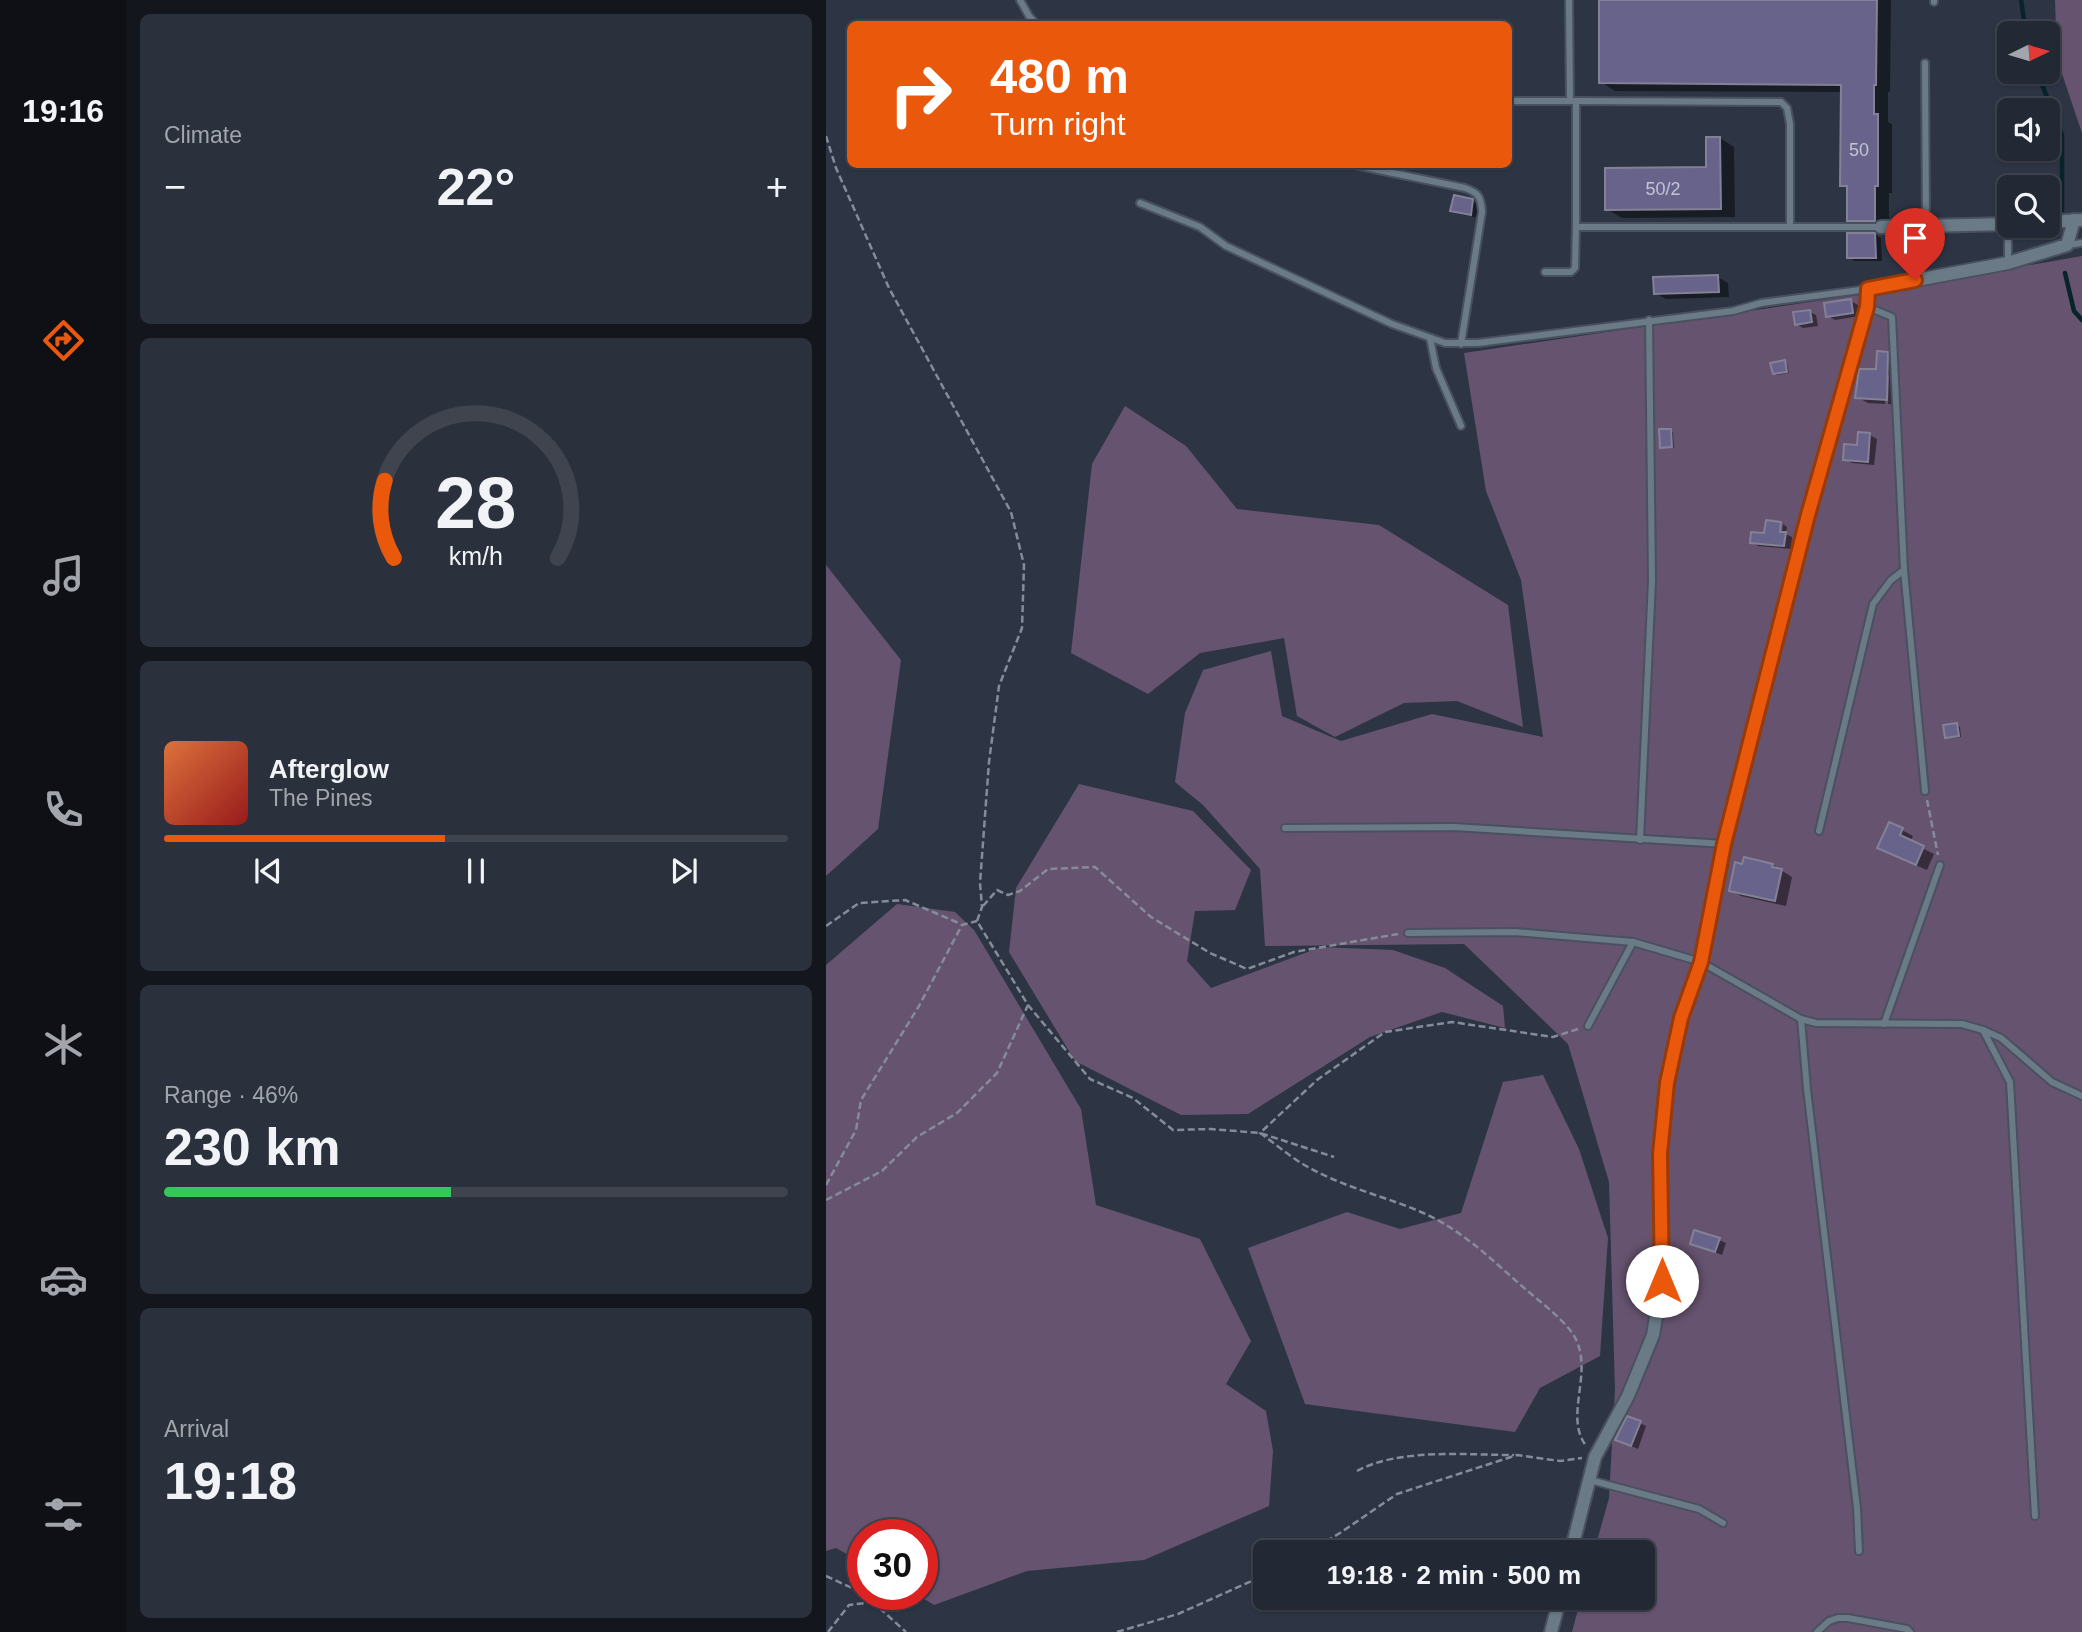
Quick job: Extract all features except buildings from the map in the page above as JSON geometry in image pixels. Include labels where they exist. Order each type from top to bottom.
[{"type":"street","points":[[1575,1540],[1595,1457],[1629,1396],[1653,1335],[1662,1281],[1660,1154],[1667,1083],[1681,1018],[1701,962],[1724,844],[1808,515],[1867,307],[1868,289],[2008,263],[2067,246],[2078,220],[2060,221]]},
{"type":"street","points":[[1881,226],[1997,224]]},
{"type":"street","points":[[1551,1632],[1557,1610]]},
{"type":"lane","points":[[1020,0],[1033,21]]},
{"type":"lane","points":[[1545,272],[1571,272],[1575,268],[1569,0]]},
{"type":"lane","points":[[1925,63],[1926,225]]},
{"type":"lane","points":[[1512,101],[1781,102],[1787,108],[1790,124],[1790,227]]},
{"type":"lane","points":[[1369,168],[1465,188],[1477,192],[1481,198],[1482,212],[1461,344]]},
{"type":"lane","points":[[1140,203],[1200,227],[1226,246],[1392,324],[1445,343],[1461,344],[1733,311],[1761,303],[1868,289]]},
{"type":"lane","points":[[1576,227],[1881,226]]},
{"type":"lane","points":[[2008,263],[2009,238]]},
{"type":"lane","points":[[2067,246],[2082,243]]},
{"type":"lane","points":[[1867,307],[1892,317],[1904,570],[1925,791]]},
{"type":"lane","points":[[1640,840],[1652,581],[1649,320]]},
{"type":"lane","points":[[1430,338],[1436,368],[1461,426]]},
{"type":"lane","points":[[1819,831],[1872,604],[1891,580],[1904,570]]},
{"type":"lane","points":[[1285,828],[1454,827],[1724,844]]},
{"type":"lane","points":[[1884,1024],[1940,865]]},
{"type":"lane","points":[[1409,933],[1515,932],[1633,942],[1701,962],[1801,1019],[1816,1023],[1962,1024],[1983,1030],[2001,1038],[2052,1082],[2082,1096]]},
{"type":"lane","points":[[1588,1026],[1633,942]]},
{"type":"lane","points":[[1801,1019],[1857,1508],[1858,1551]]},
{"type":"lane","points":[[1983,1030],[2010,1082],[2035,1516]]},
{"type":"lane","points":[[1590,1480],[1699,1509],[1723,1523]]},
{"type":"lane","points":[[1817,1632],[1829,1621],[1848,1618],[1907,1629],[1910,1632]]},
{"type":"path","points":[[826,136],[836,168],[889,288],[1011,512],[1024,565],[1022,628],[999,686],[989,762],[980,883],[982,907]]},
{"type":"path","points":[[1925,791],[1940,865]]},
{"type":"path","points":[[977,921],[982,907],[997,890],[1008,895],[1020,891],[1048,869],[1095,867],[1151,917],[1210,953],[1247,969],[1294,951],[1409,933]]},
{"type":"path","points":[[826,926],[859,903],[905,900],[962,925],[977,921]]},
{"type":"path","points":[[977,921],[1028,1005],[1090,1079],[1133,1097],[1173,1130],[1212,1129],[1261,1133],[1334,1157]]},
{"type":"path","points":[[826,1185],[856,1130],[861,1100],[919,1006],[962,925]]},
{"type":"path","points":[[826,1200],[882,1171],[917,1137],[957,1113],[997,1073],[1028,1005]]},
{"type":"path","points":[[1261,1133],[1317,1080],[1385,1031],[1452,1022],[1553,1037],[1588,1026]]},
{"type":"path","points":[[1261,1133],[1305,1166],[1423,1212],[1472,1241],[1554,1314],[1572,1332],[1583,1358],[1577,1420],[1579,1437],[1595,1457]]},
{"type":"path","points":[[1357,1471],[1369,1464],[1397,1457],[1517,1455],[1560,1461],[1595,1457]]},
{"type":"path","points":[[1328,1540],[1397,1494],[1517,1455]]},
{"type":"path","points":[[826,1576],[847,1586]]},
{"type":"path","points":[[1117,1632],[1178,1614],[1253,1580]]},
{"type":"path","points":[[828,1632],[847,1608]]},
{"type":"path","points":[[882,1610],[906,1632]]},
{"type":"shaded area","points":[[2055,0],[2082,0],[2082,133],[2060,68],[2060,21],[2056,21]]},
{"type":"shaded area","points":[[2082,256],[2082,1632],[1572,1632],[1578,1610],[1655,1610],[1655,1540],[1597,1540],[1609,1498],[1615,1390],[1609,1182],[1568,1044],[1464,944],[1265,946],[1260,869],[1203,805],[1175,782],[1185,713],[1203,670],[1271,651],[1282,716],[1341,741],[1432,714],[1543,737],[1521,580],[1486,491],[1464,353],[1858,295]]},
{"type":"shaded area","points":[[1125,406],[1186,446],[1237,509],[1379,525],[1508,605],[1523,727],[1457,701],[1404,703],[1335,737],[1297,716],[1284,638],[1200,653],[1148,694],[1071,653],[1092,464]]},
{"type":"shaded area","points":[[826,565],[901,660],[878,829],[826,876]]},
{"type":"shaded area","points":[[1079,784],[1193,811],[1251,870],[1235,910],[1195,911],[1187,961],[1211,988],[1321,947],[1393,950],[1445,968],[1503,1006],[1505,1028],[1442,1012],[1370,1037],[1248,1114],[1181,1115],[1075,1061],[1009,952],[1016,888]]},
{"type":"shaded area","points":[[897,904],[955,912],[974,930],[1081,1109],[1096,1205],[1200,1239],[1251,1341],[1226,1384],[1266,1411],[1273,1451],[1269,1506],[1144,1560],[1027,1571],[938,1604],[938,1519],[847,1519],[847,1554],[836,1548],[826,1551],[826,965]]},
{"type":"shaded area","points":[[1543,1075],[1579,1149],[1608,1238],[1600,1356],[1540,1388],[1515,1432],[1305,1404],[1248,1248],[1347,1212],[1400,1229],[1461,1213],[1503,1082]]},
{"type":"waterway","points":[[2021,0],[2024,21]]},
{"type":"waterway","points":[[2042,84],[2062,135],[2062,210]]},
{"type":"waterway","points":[[2065,273],[2074,311],[2082,320]]},
{"type":"route","points":[[1662,1281],[1660,1154],[1667,1083],[1681,1018],[1701,962],[1724,844],[1808,515],[1867,307],[1868,289],[1915,280]]}]
